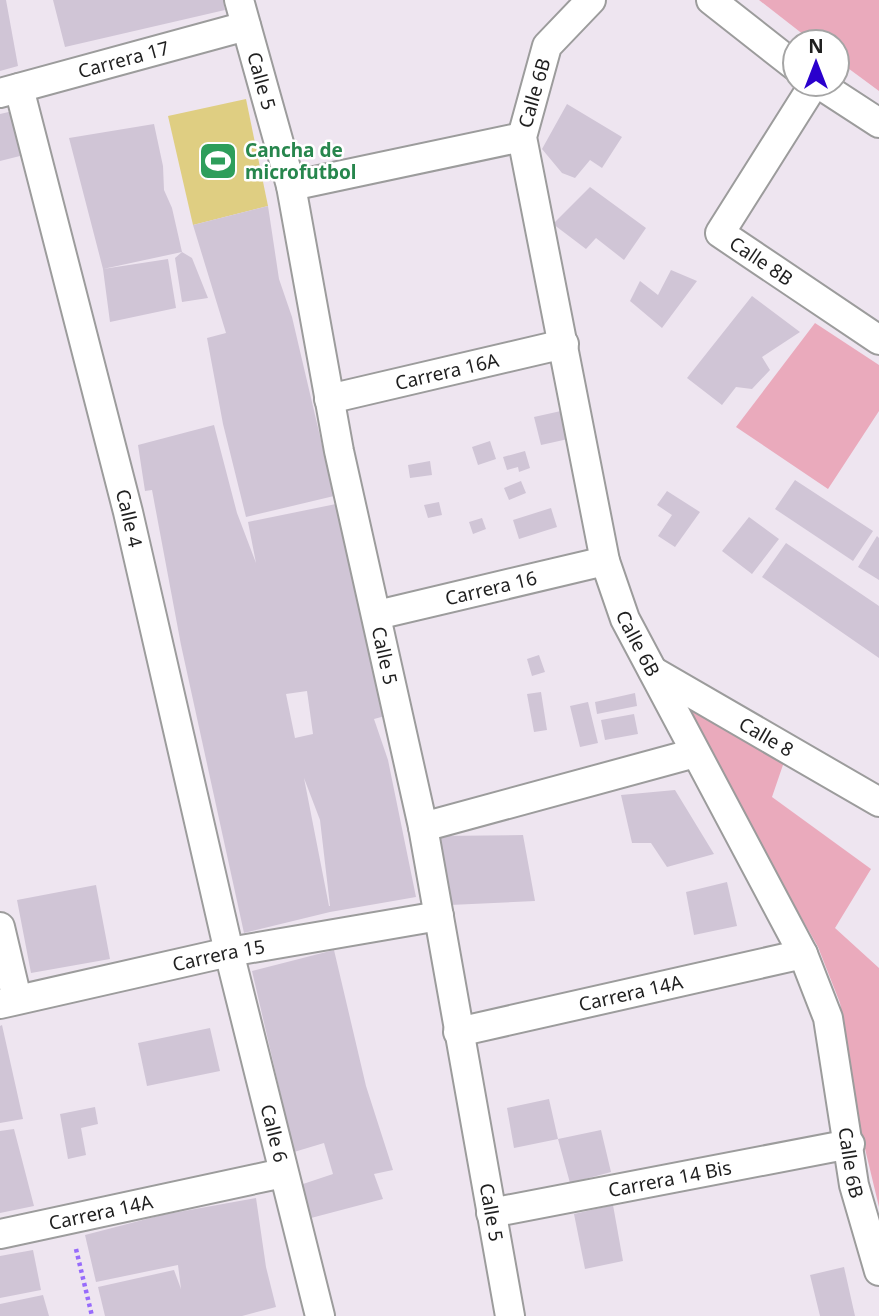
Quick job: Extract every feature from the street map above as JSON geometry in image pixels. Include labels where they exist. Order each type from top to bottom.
[{"type":"street","name":"Calle 6B","points":[[591,0],[547,46],[522,138],[605,561],[625,619],[803,954],[828,1018],[850,1144],[854,1185],[879,1271]]},
{"type":"street","points":[[711,0],[781,55]]},
{"type":"street","name":"Carrera 17","points":[[10,90],[244,7]]},
{"type":"street","name":"Calle 5","points":[[244,7],[291,186],[329,399],[423,827],[510,1316]]},
{"type":"street","name":"Calle 4","points":[[10,90],[128,512],[229,953]]},
{"type":"street","name":"Calle 8B","points":[[808,98],[720,233],[879,340]]},
{"type":"street","points":[[839,98],[879,123]]},
{"type":"street","points":[[291,186],[522,138]]},
{"type":"street","name":"Carrera 16A","points":[[329,399],[564,344]]},
{"type":"street","name":"Carrera 16","points":[[377,615],[605,561]]},
{"type":"street","name":"Calle 8","points":[[653,671],[879,802]]},
{"type":"street","points":[[423,827],[695,753]]},
{"type":"street","name":"Carrera 15","points":[[9,1002],[229,953],[439,916]]},
{"type":"street","points":[[0,927],[9,1002]]},
{"type":"street","name":"Calle 6","points":[[229,953],[320,1316]]},
{"type":"street","name":"Carrera 14A","points":[[458,1031],[803,954]]},
{"type":"street","name":"Carrera 14 Bis","points":[[491,1213],[850,1144]]},
{"type":"street","name":"Carrera 14A","points":[[0,1234],[283,1173]]},
{"type":"path","points":[[69,1218],[92,1316]]},
{"type":"shaded area","points":[[759,0],[879,0],[879,91],[851,70],[851,28],[795,28]]},
{"type":"shaded area","name":"Cancha de microfutbol","points":[[246,99],[268,206],[193,225],[168,116]]},
{"type":"shaded area","points":[[815,323],[879,365],[879,411],[828,489],[736,427]]},
{"type":"shaded area","points":[[679,696],[785,759],[772,797],[871,869],[835,928],[879,968],[879,1207],[861,1132],[840,1003],[818,947],[714,764]]},
{"type":"building","points":[[0,0],[6,0],[18,66],[0,71]]},
{"type":"building","points":[[53,0],[223,0],[225,10],[65,47]]},
{"type":"building","points":[[567,104],[622,137],[602,168],[590,160],[575,178],[562,173],[542,149]]},
{"type":"building","points":[[13,111],[20,156],[0,161],[0,114]]},
{"type":"building","points":[[154,124],[163,166],[164,190],[172,208],[182,252],[103,269],[69,138]]},
{"type":"building","points":[[590,187],[646,228],[624,260],[596,238],[586,249],[553,224]]},
{"type":"building","points":[[268,206],[279,279],[292,317],[334,496],[246,517],[223,424],[207,338],[226,333],[193,225]]},
{"type":"building","points":[[182,252],[192,258],[208,298],[182,302],[175,258]]},
{"type":"building","points":[[168,259],[176,308],[110,322],[103,269]]},
{"type":"building","points":[[671,270],[697,281],[662,328],[630,301],[640,281],[658,295]]},
{"type":"building","points":[[752,296],[800,332],[762,357],[770,370],[752,389],[736,387],[722,405],[687,378]]},
{"type":"building","points":[[570,409],[577,437],[541,445],[534,417]]},
{"type":"building","points":[[214,425],[237,513],[256,563],[248,522],[336,504],[385,716],[374,719],[388,760],[416,897],[330,912],[244,933],[181,645],[152,490],[145,491],[138,445]],"holes":[[[307,691],[313,734],[295,738],[286,694]],[[304,778],[320,820],[330,906],[329,906]]]},
{"type":"building","points":[[490,441],[496,459],[478,465],[472,447]]},
{"type":"building","points":[[525,451],[530,468],[519,472],[518,467],[507,470],[503,457]]},
{"type":"building","points":[[430,461],[432,475],[410,478],[408,465]]},
{"type":"building","points":[[795,480],[873,531],[853,561],[775,509]]},
{"type":"building","points":[[521,481],[526,493],[509,500],[504,488]]},
{"type":"building","points":[[667,491],[700,512],[675,547],[658,536],[672,515],[657,505]]},
{"type":"building","points":[[439,502],[442,515],[428,518],[424,505]]},
{"type":"building","points":[[551,508],[557,527],[519,539],[513,520]]},
{"type":"building","points":[[749,517],[779,539],[752,574],[722,551]]},
{"type":"building","points":[[482,518],[486,529],[473,534],[469,522]]},
{"type":"building","points":[[877,536],[879,538],[879,580],[858,567]]},
{"type":"building","points":[[786,543],[879,606],[879,658],[762,577]]},
{"type":"building","points":[[539,655],[545,672],[532,676],[527,659]]},
{"type":"building","points":[[541,692],[547,730],[534,732],[527,694]]},
{"type":"building","points":[[635,693],[637,706],[597,714],[595,702]]},
{"type":"building","points":[[588,702],[598,743],[580,747],[570,706]]},
{"type":"building","points":[[634,714],[638,734],[605,740],[601,720]]},
{"type":"building","points":[[675,790],[714,854],[667,867],[651,843],[632,843],[621,795]]},
{"type":"building","points":[[523,835],[535,901],[450,905],[437,836]]},
{"type":"building","points":[[727,882],[737,926],[694,935],[686,892]]},
{"type":"building","points":[[96,885],[110,959],[31,973],[17,900]]},
{"type":"building","points":[[334,950],[366,1086],[393,1170],[374,1174],[383,1199],[311,1218],[300,1185],[333,1174],[324,1143],[294,1152],[252,971]]},
{"type":"building","points":[[2,1025],[23,1119],[0,1123],[0,1026]]},
{"type":"building","points":[[210,1028],[220,1071],[147,1086],[138,1043]]},
{"type":"building","points":[[549,1099],[558,1139],[514,1148],[507,1108]]},
{"type":"building","points":[[95,1107],[98,1124],[81,1128],[86,1155],[68,1159],[60,1114]]},
{"type":"building","points":[[14,1129],[34,1206],[0,1213],[0,1131]]},
{"type":"building","points":[[601,1130],[611,1172],[570,1183],[558,1139]]},
{"type":"building","points":[[256,1198],[266,1267],[276,1307],[242,1316],[105,1316],[98,1287],[174,1270],[181,1289],[178,1265],[96,1282],[85,1235],[162,1215]]},
{"type":"building","points":[[613,1205],[623,1261],[585,1269],[574,1214]]},
{"type":"building","points":[[33,1250],[41,1290],[0,1298],[0,1256]]},
{"type":"building","points":[[844,1267],[855,1316],[820,1316],[810,1275]]},
{"type":"building","points":[[43,1295],[49,1316],[0,1316],[0,1304]]},
{"type":"place","name":"Cancha de microfutbol","points":[[218,161]]}]
